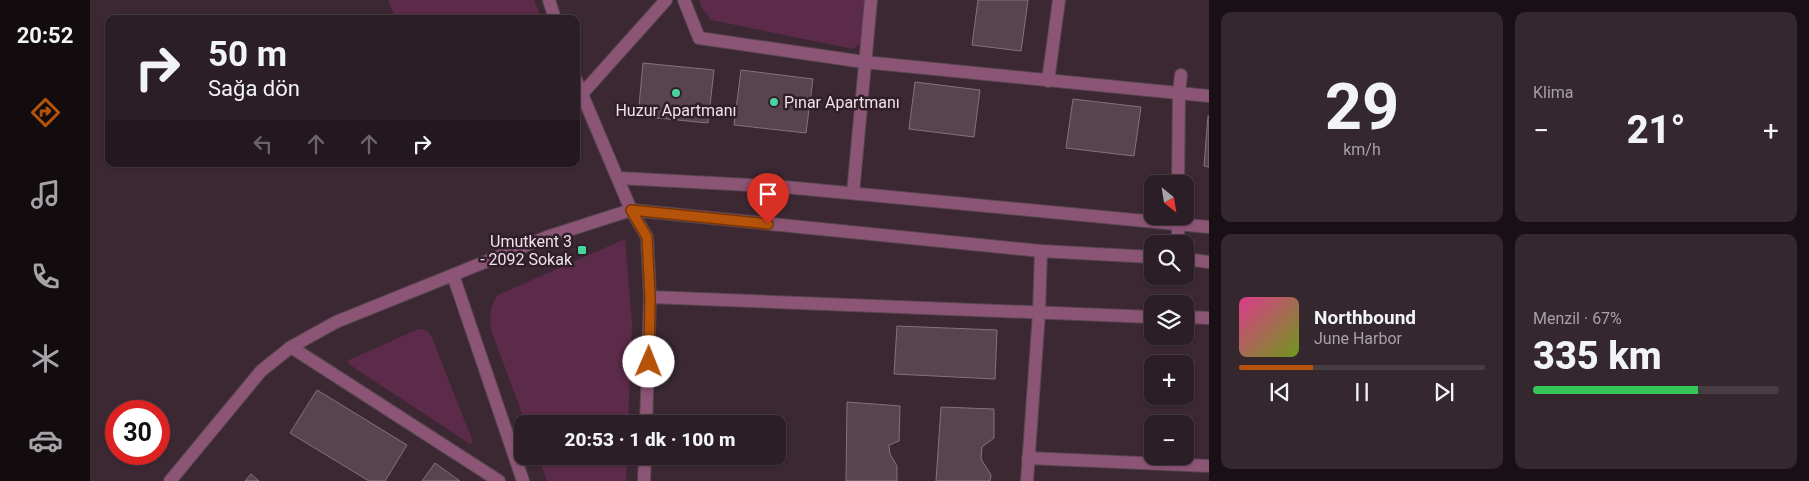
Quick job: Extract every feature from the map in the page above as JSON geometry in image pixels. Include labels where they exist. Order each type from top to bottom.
[{"type":"street","points":[[549,0],[555,15]]},
{"type":"street","points":[[581,95],[666,0]]},
{"type":"street","points":[[684,0],[699,38],[864,62],[1209,96]]},
{"type":"street","points":[[853,193],[871,0]]},
{"type":"street","points":[[1048,81],[1059,0]]},
{"type":"street","points":[[1178,175],[1181,75]]},
{"type":"street","points":[[580,92],[619,178],[631,210],[647,237],[650,297],[646,415]]},
{"type":"street","points":[[619,178],[785,187],[1144,217]]},
{"type":"street","points":[[170,481],[261,371],[291,347],[336,322],[547,237],[631,210],[1041,251],[1144,257]]},
{"type":"street","points":[[1194,224],[1209,227]]},
{"type":"street","points":[[1027,481],[1039,313],[1041,251]]},
{"type":"street","points":[[1194,260],[1209,262]]},
{"type":"street","points":[[453,275],[523,481]]},
{"type":"street","points":[[650,297],[1144,317]]},
{"type":"street","points":[[1194,318],[1209,318]]},
{"type":"street","points":[[291,347],[499,481]]},
{"type":"street","points":[[1028,458],[1209,466]]},
{"type":"street","points":[[644,481],[645,465]]},
{"type":"shaded area","points":[[388,0],[534,0],[540,15],[394,15]]},
{"type":"shaded area","points":[[699,0],[865,0],[862,42],[853,49],[711,20],[702,8]]},
{"type":"shaded area","points":[[625,239],[632,324],[628,415],[523,415],[491,330],[491,311],[498,295]]},
{"type":"shaded area","points":[[418,329],[427,331],[432,338],[473,442],[470,444],[348,362]]},
{"type":"shaded area","points":[[541,465],[627,465],[626,481],[547,481]]},
{"type":"building","points":[[978,0],[1028,0],[1021,51],[972,45]]},
{"type":"building","name":"Huzur Apartmanı","points":[[643,63],[714,70],[708,123],[638,116]]},
{"type":"building","name":"Pınar Apartmanı","points":[[741,70],[813,79],[806,133],[734,125]]},
{"type":"building","points":[[915,82],[980,90],[974,137],[909,129]]},
{"type":"building","points":[[1073,99],[1141,107],[1134,156],[1066,148]]},
{"type":"building","points":[[1209,116],[1209,167],[1204,166]]},
{"type":"building","points":[[897,326],[997,330],[995,379],[894,374]]},
{"type":"building","points":[[317,390],[407,445],[385,481],[369,481],[290,433]]},
{"type":"building","points":[[847,402],[900,406],[899,441],[889,445],[890,454],[897,466],[897,481],[846,481]]},
{"type":"building","points":[[941,407],[994,409],[994,438],[982,447],[981,459],[991,475],[990,481],[936,481]]},
{"type":"building","points":[[435,463],[460,481],[422,481]]},
{"type":"building","points":[[251,474],[259,481],[245,481]]},
{"type":"place","name":"Huzur Apartmanı","points":[[676,93]]},
{"type":"place","name":"Pınar Apartmanı","points":[[774,102]]},
{"type":"place","name":"Umutkent 3 - 2092 Sokak","points":[[582,250]]},
{"type":"route","points":[[649,362],[650,297],[647,237],[631,210],[768,224]]}]
